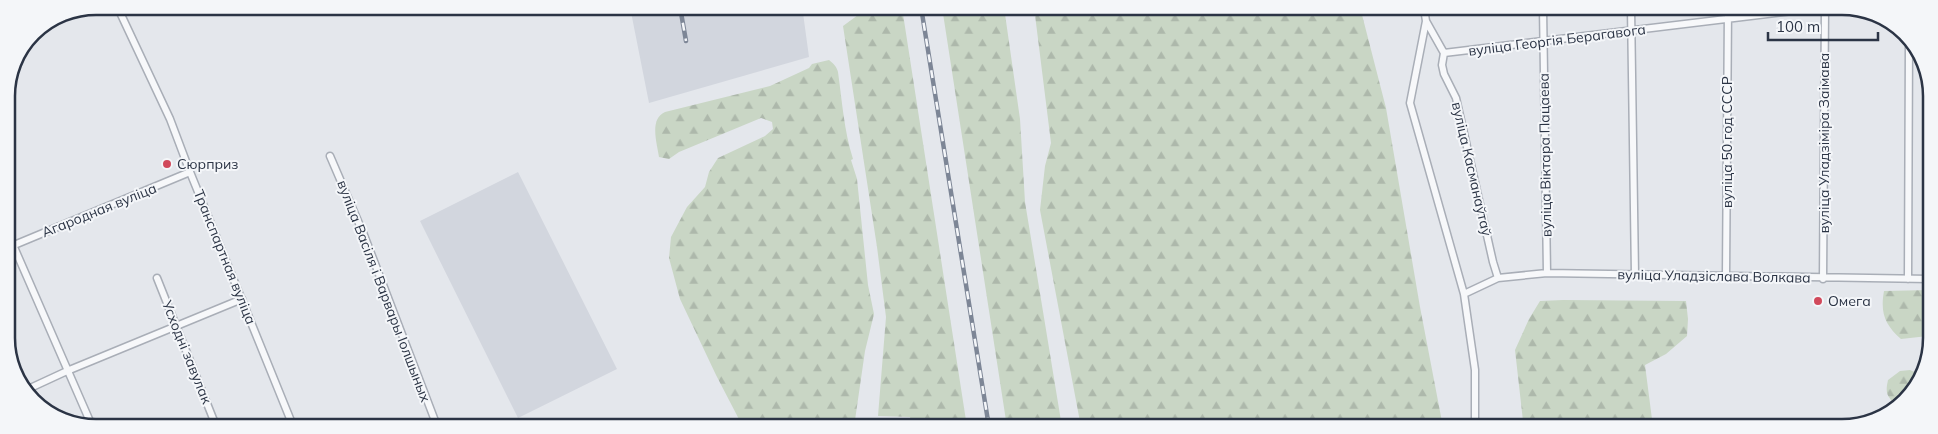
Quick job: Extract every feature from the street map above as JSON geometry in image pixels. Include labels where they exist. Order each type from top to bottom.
[{"type":"street","name":"Транспартная вуліца","points":[[121,15],[170,119],[290,419]]},
{"type":"street","name":"вуліца Касманаўтаў","points":[[1425,15],[1426,21],[1444,53],[1442,65],[1444,74],[1456,98],[1498,278]]},
{"type":"street","name":"вуліца Віктара Пацаева","points":[[1543,15],[1547,273]]},
{"type":"street","points":[[1631,15],[1635,275]]},
{"type":"street","name":"вуліца 50 год СССР","points":[[1726,276],[1728,15]]},
{"type":"street","name":"вуліца Георгія Берагавога","points":[[1444,53],[1766,15]]},
{"type":"street","name":"вуліца Уладзіміра Заімава","points":[[1823,279],[1825,15]]},
{"type":"street","points":[[1426,21],[1410,103],[1464,294],[1475,370],[1475,419]]},
{"type":"street","points":[[1908,279],[1909,51]]},
{"type":"street","name":"вуліца Васіля і Варвары Іолшыных","points":[[330,156],[364,235],[434,419]]},
{"type":"street","name":"Агародная вуліца","points":[[15,245],[190,172]]},
{"type":"street","points":[[15,258],[88,418]]},
{"type":"street","name":"вуліца Уладзіслава Волкава","points":[[1464,294],[1498,278],[1547,273],[1823,279],[1923,279]]},
{"type":"street","name":"Усходні завулак","points":[[157,278],[213,419]]},
{"type":"street","points":[[32,387],[242,299]]},
{"type":"shaded area","points":[[632,15],[803,15],[809,57],[649,103]]},
{"type":"shaded area","points":[[518,172],[617,369],[518,418],[420,221]]},
{"type":"green space","points":[[858,15],[903,15],[966,419],[910,419],[910,417],[878,416],[886,317],[843,26]]},
{"type":"green space","points":[[943,15],[1005,15],[1020,119],[1025,202],[1061,419],[1006,419]]},
{"type":"green space","points":[[1035,15],[1362,15],[1386,108],[1441,419],[1079,419],[1040,210],[1045,166],[1051,143]]},
{"type":"green space","points":[[829,60],[835,65],[838,72],[845,127],[853,159],[851,160],[857,179],[868,285],[874,314],[865,351],[855,419],[739,419],[680,299],[669,258],[671,237],[687,207],[705,187],[709,172],[718,158],[765,136],[773,129],[772,122],[761,118],[679,152],[669,159],[659,157],[655,132],[657,120],[665,112],[770,86],[809,68],[812,64]]},
{"type":"green space","points":[[1923,290],[1923,337],[1901,339],[1891,329],[1883,312],[1884,291]]},
{"type":"green space","points":[[1540,301],[1686,301],[1687,336],[1666,354],[1645,365],[1652,419],[1523,419],[1515,350],[1529,319]]},
{"type":"green space","points":[[1910,370],[1915,372],[1906,387],[1892,402],[1887,393],[1888,380],[1900,371]]},
{"type":"railway","points":[[681,15],[686,41]]},
{"type":"railway","points":[[922,15],[988,419]]},
{"type":"place","name":"Сюрприз","points":[[167,164]]},
{"type":"place","name":"Омега","points":[[1818,301]]}]
